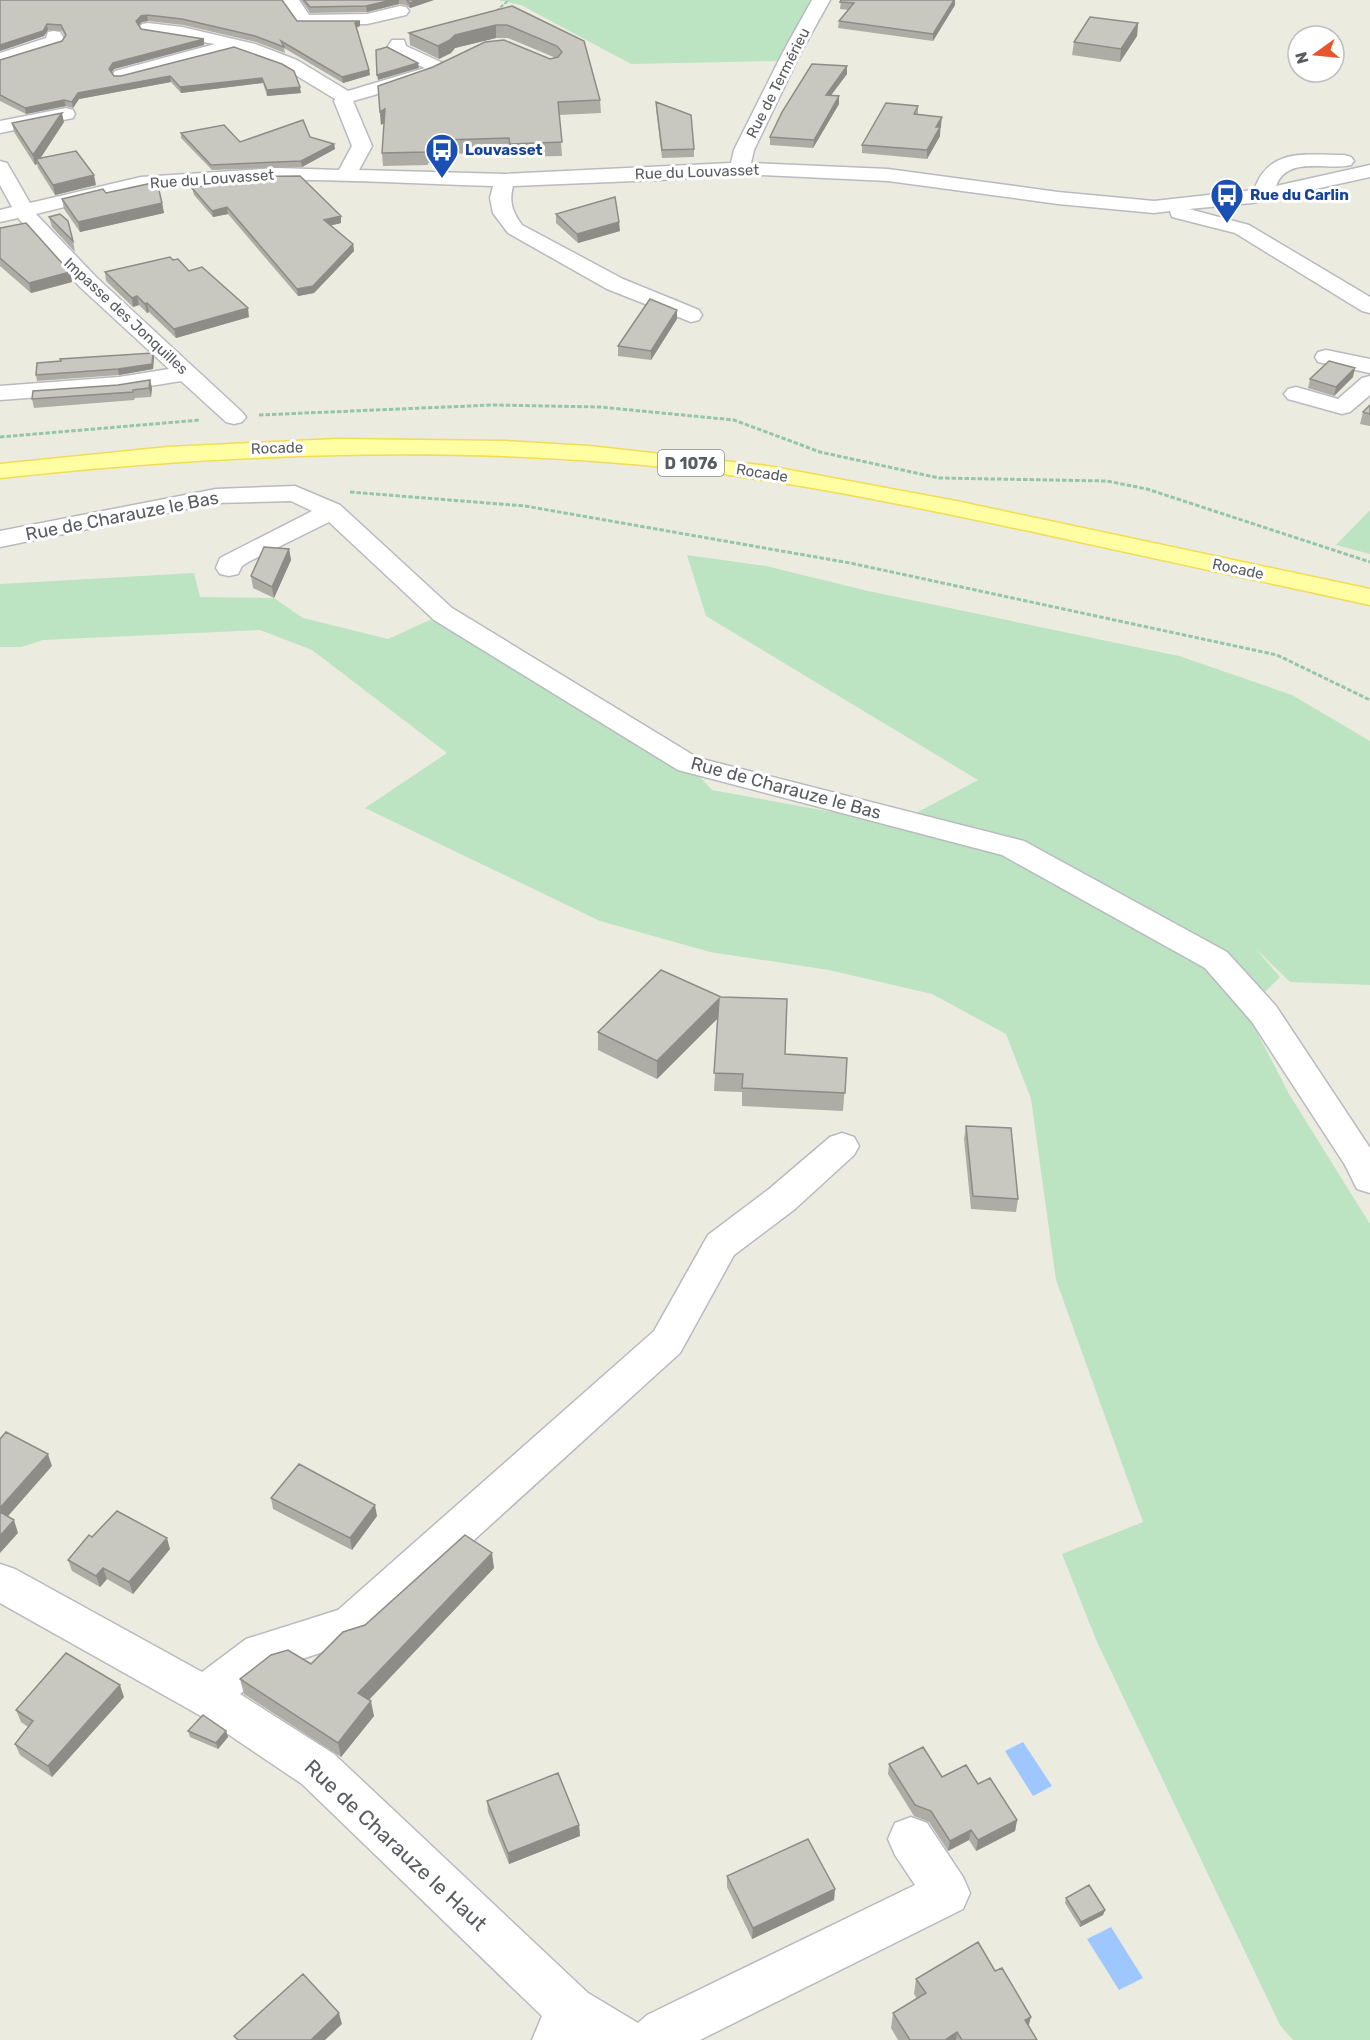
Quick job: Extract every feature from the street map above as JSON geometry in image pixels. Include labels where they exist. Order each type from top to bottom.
[{"type":"main road","name":"Rocade","points":[[0,471],[153,455],[339,446],[476,447],[590,453],[752,471],[871,491],[1370,597]]},
{"type":"street","points":[[290,0],[304,20],[367,19],[400,11]]},
{"type":"street","name":"Rue de Termérieu","points":[[740,168],[744,150],[791,54],[821,0]]},
{"type":"street","points":[[148,28],[199,34],[235,44],[283,61],[346,97],[425,75],[458,59]]},
{"type":"street","points":[[0,59],[56,40],[54,36]]},
{"type":"street","points":[[121,75],[235,44]]},
{"type":"street","points":[[398,44],[396,48],[439,68]]},
{"type":"street","points":[[346,97],[343,100],[362,146],[347,174]]},
{"type":"street","points":[[0,127],[66,114]]},
{"type":"street","points":[[1242,229],[1258,195],[1279,165],[1310,160],[1370,161]]},
{"type":"street","name":"Impasse des Jonquilles","points":[[0,167],[23,210],[34,225],[88,282],[234,417]]},
{"type":"street","name":"Rue du Louvasset","points":[[0,216],[105,190],[179,178],[277,174],[347,174],[505,180],[659,174],[740,168],[888,175],[1058,198],[1154,207],[1258,195],[1370,171]]},
{"type":"street","points":[[505,180],[500,198],[503,213],[515,228],[615,284],[691,315]]},
{"type":"street","points":[[1154,207],[1242,229],[1370,306]]},
{"type":"street","points":[[1326,357],[1370,366]]},
{"type":"street","points":[[0,393],[119,384],[188,373]]},
{"type":"street","points":[[1296,394],[1342,407],[1370,383]]},
{"type":"street","name":"Rue de Charauze le Bas","points":[[0,539],[216,496],[295,493],[339,501],[443,614],[688,764],[1013,848],[1216,960],[1264,1014],[1359,1159],[1370,1180]]},
{"type":"street","points":[[229,568],[229,563],[242,554],[315,520],[339,501]]},
{"type":"street","points":[[203,1696],[261,1653],[351,1625],[667,1342],[721,1245],[782,1199],[842,1146]]},
{"type":"street","name":"Rue de Charauze le Haut","points":[[0,1582],[203,1696],[318,1769],[564,2025],[620,2040]]},
{"type":"street","points":[[655,2040],[664,2032],[947,1893],[911,1839]]},
{"type":"path","points":[[495,12],[509,0]]},
{"type":"path","points":[[339,501],[525,506],[850,563],[1277,655],[1370,700]]},
{"type":"green space","points":[[498,0],[814,0],[780,61],[631,64],[521,5]]},
{"type":"green space","points":[[1370,510],[1370,554],[1336,545]]},
{"type":"green space","points":[[687,555],[766,566],[868,591],[1179,656],[1292,695],[1370,741],[1370,985],[1290,982],[1254,947],[1280,977],[1246,1011],[1289,1094],[1370,1224],[1370,2040],[1293,2040],[1280,2025],[1097,1642],[1062,1554],[1143,1522],[1056,1280],[1031,1099],[1006,1034],[932,994],[829,970],[710,952],[600,921],[365,808],[447,753],[312,650],[260,630],[43,640],[21,647],[0,647],[0,584],[194,573],[200,597],[274,598],[303,618],[388,639],[443,614],[688,764],[712,790],[854,816],[918,812],[978,780],[706,616]]},
{"type":"water","points":[[1023,1742],[1052,1786],[1033,1796],[1005,1751]]},
{"type":"water","points":[[1111,1927],[1143,1978],[1119,1990],[1087,1939]]},
{"type":"building","points":[[0,0],[282,0],[297,21],[360,21],[355,23],[369,70],[342,77],[281,41],[284,47],[255,36],[182,19],[147,15],[141,16],[136,21],[141,29],[204,39],[113,63],[109,69],[114,76],[234,47],[282,64],[294,71],[300,87],[267,90],[262,78],[180,87],[170,76],[78,93],[72,102],[64,100],[25,108],[0,95],[0,60],[62,41],[66,35],[61,25],[47,24],[43,31],[0,45]]},
{"type":"building","points":[[304,0],[392,0],[366,6],[310,7]]},
{"type":"building","points":[[841,0],[954,0],[933,34],[839,21],[854,3],[840,2]]},
{"type":"building","points":[[512,6],[584,41],[600,100],[558,102],[562,142],[510,144],[509,138],[443,140],[443,149],[427,149],[426,152],[382,153],[385,109],[380,112],[378,86],[433,67],[485,42],[504,40],[550,59],[558,57],[562,52],[557,46],[507,25],[496,25],[455,35],[438,46],[409,33]]},
{"type":"building","points":[[1090,17],[1138,23],[1121,49],[1074,42]]},
{"type":"building","points":[[387,47],[418,63],[377,75],[376,50]]},
{"type":"building","points":[[812,64],[847,66],[826,95],[839,96],[814,140],[770,137],[782,112]]},
{"type":"building","points":[[656,102],[691,115],[694,149],[662,150]]},
{"type":"building","points":[[886,103],[918,106],[914,114],[942,117],[936,127],[940,127],[927,150],[862,145]]},
{"type":"building","points":[[61,114],[33,155],[12,123]]},
{"type":"building","points":[[303,120],[310,137],[334,144],[301,161],[211,165],[181,133],[224,125],[240,142]]},
{"type":"building","points":[[76,151],[94,175],[53,185],[36,159]]},
{"type":"building","points":[[300,176],[341,216],[324,220],[353,244],[313,286],[297,289],[227,207],[212,211],[192,188],[228,181],[224,177]]},
{"type":"building","points":[[157,182],[162,203],[78,222],[62,199],[103,189],[106,193]]},
{"type":"building","points":[[615,197],[619,222],[577,234],[556,214]]},
{"type":"building","points":[[60,214],[68,221],[73,241],[49,217]]},
{"type":"building","points":[[26,223],[70,272],[29,283],[0,258],[0,228]]},
{"type":"building","points":[[170,257],[173,260],[178,259],[189,271],[202,267],[248,308],[174,329],[147,303],[145,304],[137,296],[132,298],[105,272]]},
{"type":"building","points":[[650,299],[677,310],[651,351],[618,346]]},
{"type":"building","points":[[153,353],[152,364],[36,375],[37,363],[61,361],[60,359]]},
{"type":"building","points":[[1329,361],[1355,368],[1336,387],[1310,379]]},
{"type":"building","points":[[150,380],[149,388],[133,390],[133,392],[32,399],[33,391],[118,385]]},
{"type":"building","points":[[1370,405],[1370,414],[1363,412]]},
{"type":"building","points":[[264,547],[289,549],[272,587],[251,576]]},
{"type":"building","points":[[661,970],[721,997],[787,999],[785,1054],[847,1058],[845,1093],[742,1088],[743,1074],[714,1073],[719,999],[657,1061],[598,1032]]},
{"type":"building","points":[[966,1126],[1011,1128],[1018,1199],[973,1196]]},
{"type":"building","points":[[6,1432],[48,1454],[0,1508],[0,1439]]},
{"type":"building","points":[[299,1464],[375,1505],[350,1538],[271,1498]]},
{"type":"building","points":[[117,1511],[167,1538],[129,1582],[103,1568],[96,1576],[68,1560],[89,1535],[92,1537]]},
{"type":"building","points":[[0,1512],[14,1520],[0,1536]]},
{"type":"building","points":[[465,1535],[492,1553],[358,1693],[371,1701],[338,1743],[240,1679],[271,1655],[288,1650],[311,1664],[343,1632],[365,1625]]},
{"type":"building","points":[[66,1653],[120,1685],[48,1766],[15,1744],[33,1721],[16,1710]]},
{"type":"building","points":[[203,1715],[226,1731],[216,1743],[188,1731]]},
{"type":"building","points":[[923,1747],[942,1777],[966,1765],[978,1784],[990,1778],[1017,1820],[978,1840],[971,1830],[950,1841],[931,1811],[915,1805],[889,1764]]},
{"type":"building","points":[[558,1773],[579,1825],[508,1853],[487,1801]]},
{"type":"building","points":[[808,1839],[835,1889],[753,1928],[727,1876]]},
{"type":"building","points":[[1089,1885],[1105,1910],[1081,1922],[1066,1898]]},
{"type":"building","points":[[978,1942],[995,1971],[1002,1968],[1031,2017],[1025,2020],[1037,2040],[962,2040],[957,2032],[945,2040],[910,2040],[893,2013],[926,1993],[916,1979]]},
{"type":"building","points":[[303,1974],[339,2013],[311,2040],[238,2040],[234,2036]]},
{"type":"place","name":"Louvasset","points":[[442,179]]},
{"type":"place","name":"Rue du Carlin","points":[[1227,224]]}]
